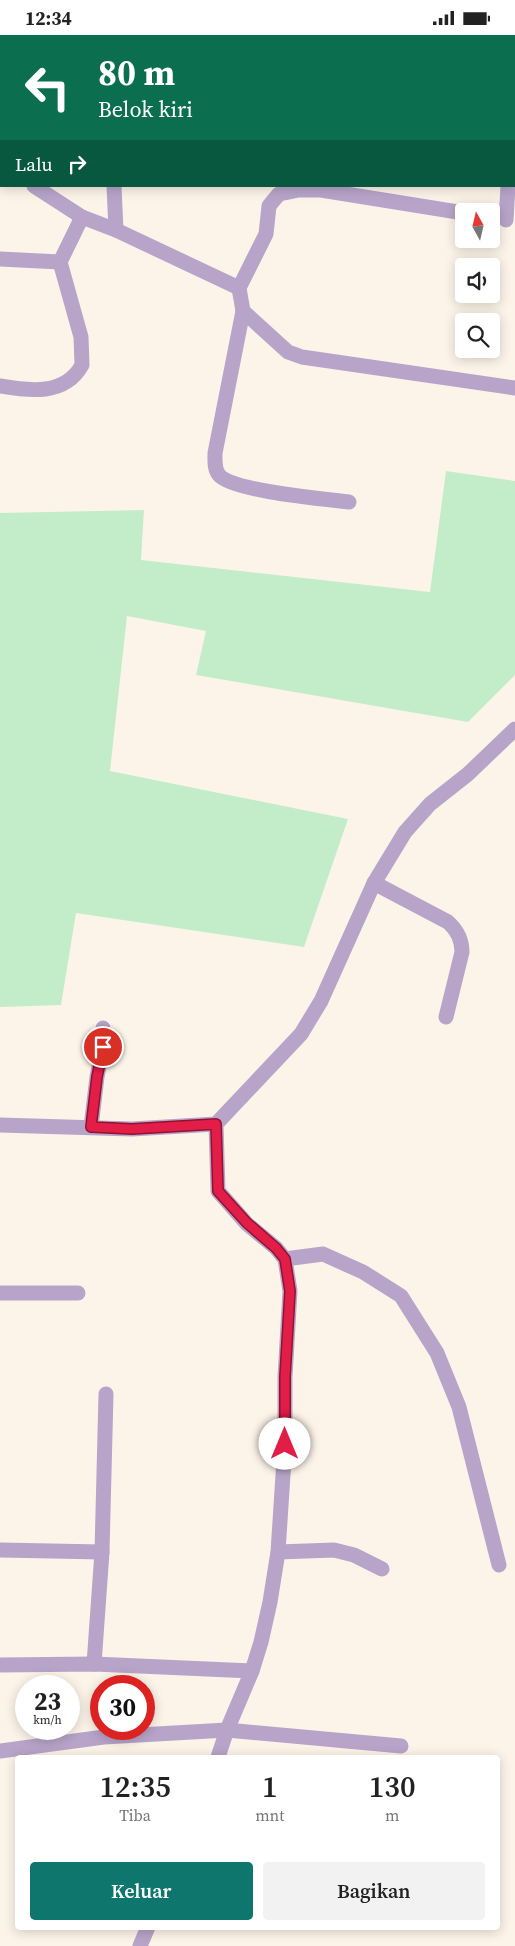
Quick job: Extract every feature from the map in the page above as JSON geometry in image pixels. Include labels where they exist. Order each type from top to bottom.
[{"type":"street","points":[[36,187],[82,217],[116,230],[239,288]]},
{"type":"street","points":[[114,187],[116,230]]},
{"type":"street","points":[[504,220],[508,187]]},
{"type":"street","points":[[349,502],[240,486],[221,477],[217,473],[215,453],[243,311],[239,288],[266,234],[269,206],[279,194],[298,190],[321,190],[455,212]]},
{"type":"street","points":[[0,386],[30,391],[47,389],[70,378],[82,365],[80,337],[60,262],[82,217]]},
{"type":"street","points":[[0,259],[60,262]]},
{"type":"street","points":[[243,311],[288,352],[302,357],[515,388]]},
{"type":"street","points":[[0,1125],[132,1129],[216,1124],[301,1035],[322,1001],[374,883],[405,831],[430,804],[468,775],[515,729]]},
{"type":"street","points":[[374,883],[448,922],[456,929],[461,942],[462,952],[446,1017]]},
{"type":"street","points":[[91,1127],[103,1047],[102,1028]]},
{"type":"street","points":[[216,1124],[218,1191],[247,1223],[276,1248],[285,1259],[290,1291],[285,1377],[285,1444],[278,1552],[268,1610],[252,1671],[226,1730],[219,1755]]},
{"type":"street","points":[[285,1259],[323,1255],[363,1272],[401,1297],[436,1353],[459,1407],[499,1565]]},
{"type":"street","points":[[0,1293],[78,1293]]},
{"type":"street","points":[[94,1664],[102,1552],[106,1394]]},
{"type":"street","points":[[0,1550],[102,1552]]},
{"type":"street","points":[[278,1552],[334,1550],[354,1555],[382,1569]]},
{"type":"street","points":[[0,1665],[94,1664],[252,1671]]},
{"type":"street","points":[[0,1751],[104,1737],[226,1730],[402,1747]]},
{"type":"street","points":[[140,1946],[147,1930]]},
{"type":"green space","points":[[446,471],[515,481],[515,675],[468,722],[196,675],[206,631],[127,616],[110,771],[348,819],[304,947],[76,913],[61,1005],[0,1007],[0,513],[144,510],[141,560],[430,592]]},
{"type":"route","points":[[103,1047],[98,1068],[91,1127],[132,1129],[216,1124],[218,1191],[247,1223],[276,1248],[285,1259],[290,1291],[285,1377],[285,1444]]}]
